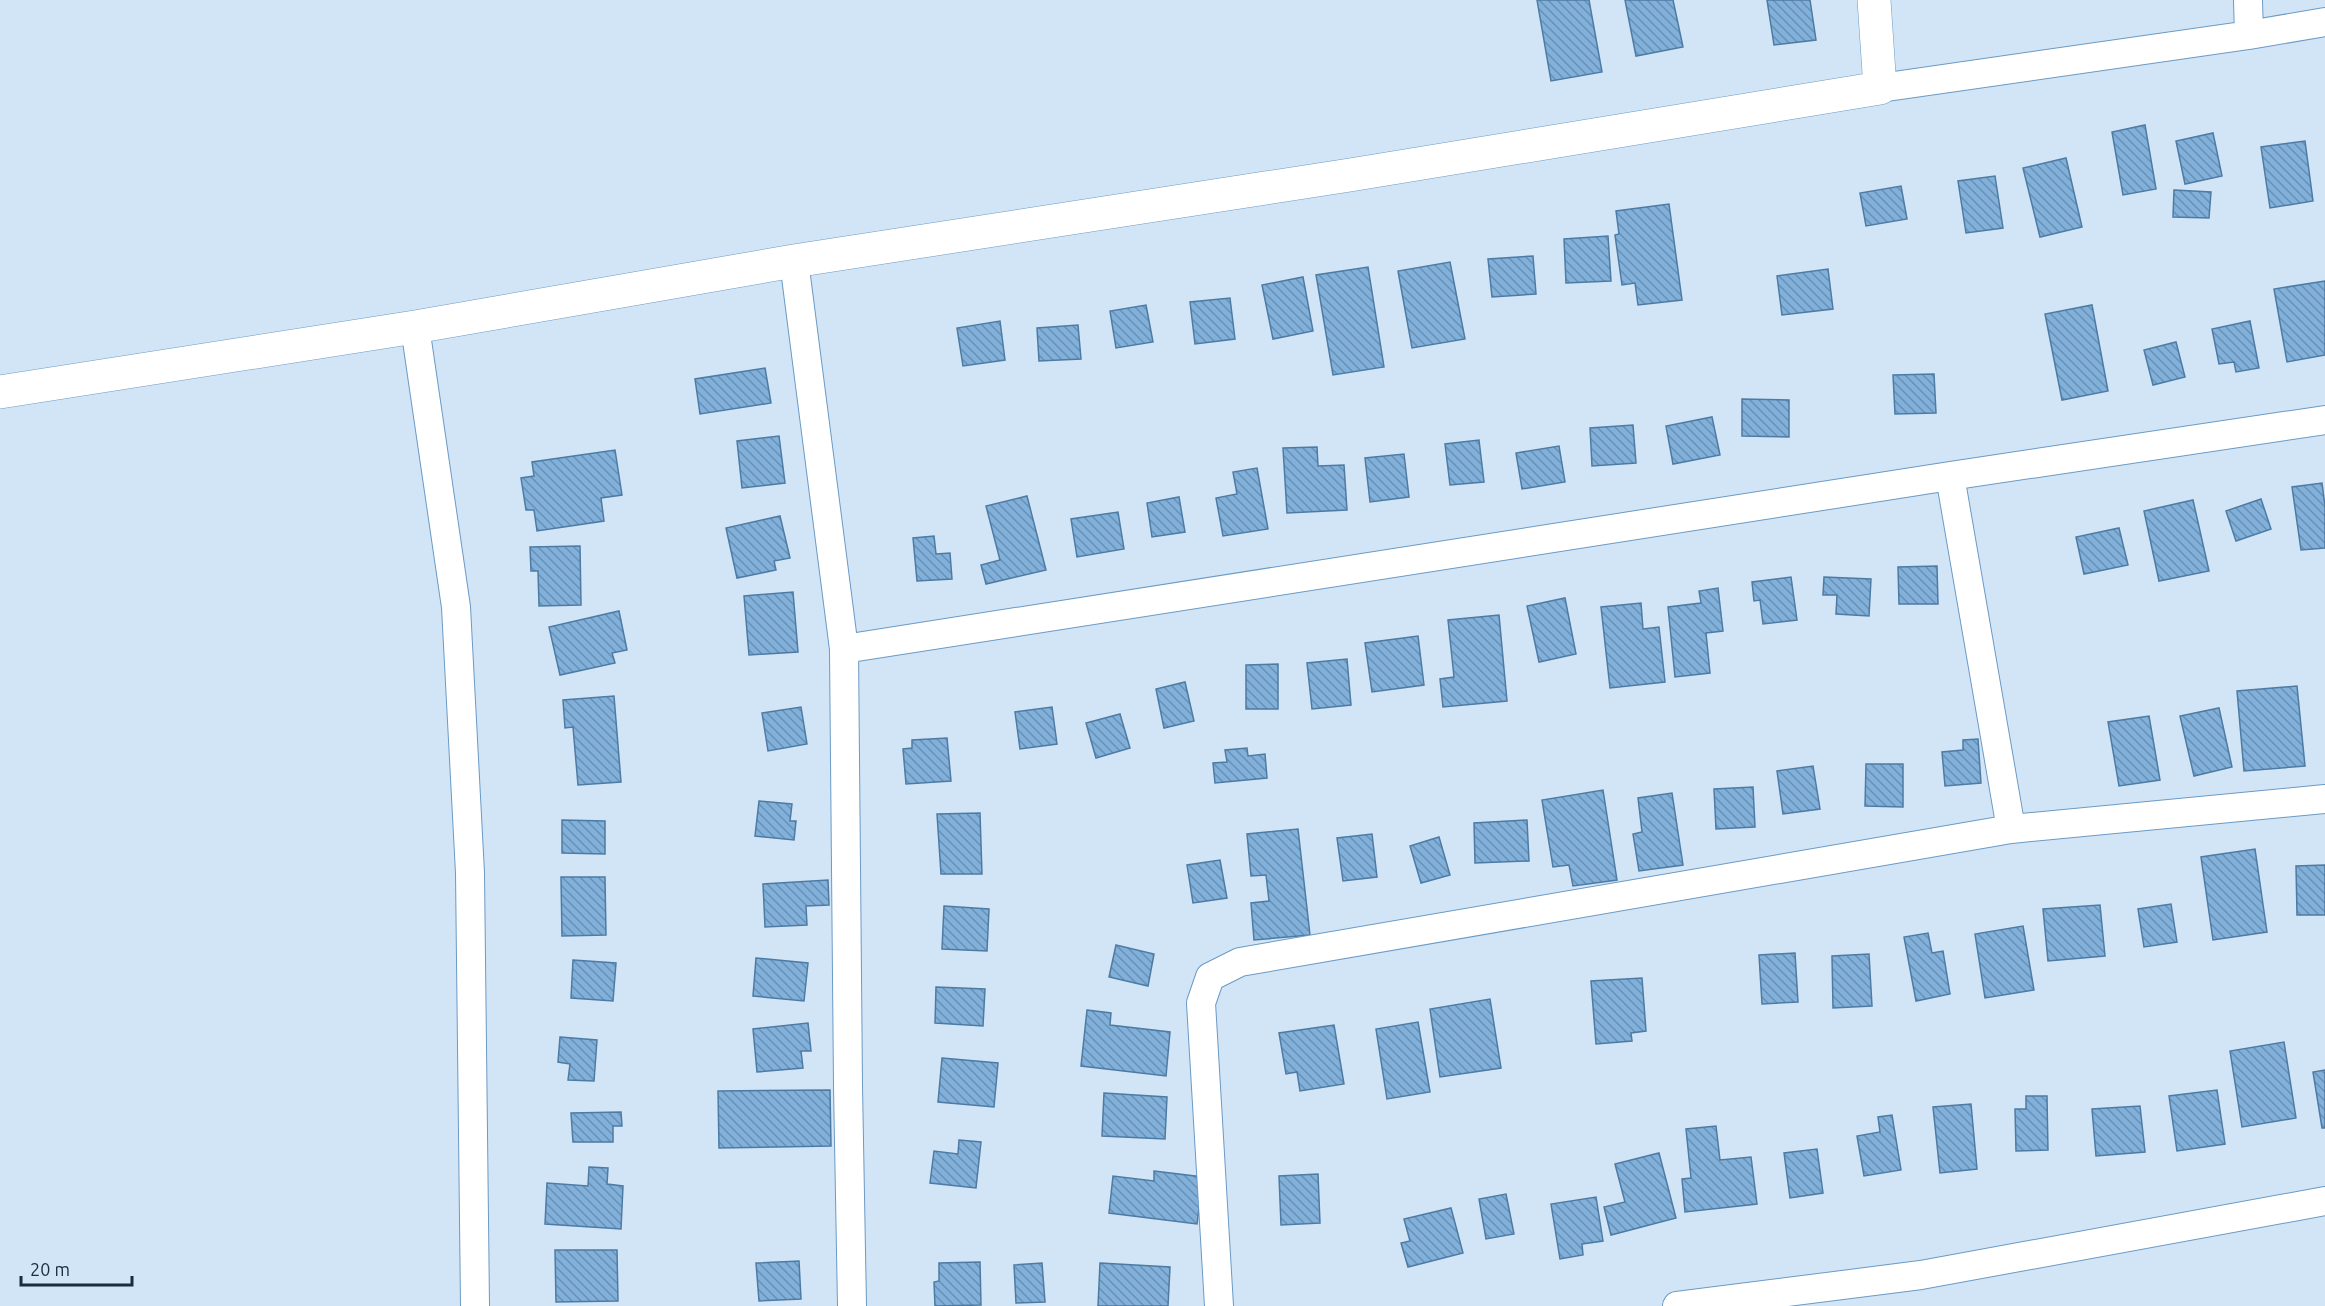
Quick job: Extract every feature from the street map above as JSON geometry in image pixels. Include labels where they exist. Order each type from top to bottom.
[{"type":"street","points":[[1874,0],[1880,88]]},
{"type":"street","points":[[2248,0],[2249,35]]},
{"type":"street","points":[[0,392],[415,327],[794,261],[1350,175],[1880,88],[2325,22]]},
{"type":"street","points":[[794,261],[844,649],[852,1306]]},
{"type":"street","points":[[415,327],[456,607],[470,873],[475,1306]]},
{"type":"street","points":[[844,649],[1950,476],[2325,420]]},
{"type":"street","points":[[1950,476],[2011,830]]},
{"type":"street","points":[[1219,1306],[1200,1003],[1210,977],[1240,962],[2011,830],[2325,799]]},
{"type":"street","points":[[1677,1306],[1921,1275],[2325,1201]]},
{"type":"building","points":[[1537,0],[1589,0],[1602,72],[1551,81]]},
{"type":"building","points":[[1625,0],[1673,0],[1683,47],[1636,56]]},
{"type":"building","points":[[1767,0],[1810,0],[1816,40],[1774,45]]},
{"type":"building","points":[[2145,125],[2156,189],[2123,195],[2112,132]]},
{"type":"building","points":[[2213,133],[2222,176],[2185,184],[2176,141]]},
{"type":"building","points":[[2305,141],[2313,201],[2270,208],[2261,147]]},
{"type":"building","points":[[2066,158],[2082,227],[2040,237],[2023,168]]},
{"type":"building","points":[[1995,176],[2003,228],[1966,233],[1958,181]]},
{"type":"building","points":[[1901,186],[1907,219],[1866,226],[1860,193]]},
{"type":"building","points":[[2174,190],[2211,192],[2209,218],[2173,217]]},
{"type":"building","points":[[1669,204],[1682,300],[1638,305],[1635,283],[1622,285],[1615,235],[1619,234],[1616,211]]},
{"type":"building","points":[[1608,236],[1611,281],[1566,283],[1564,239]]},
{"type":"building","points":[[1533,256],[1536,294],[1492,297],[1488,259]]},
{"type":"building","points":[[1450,262],[1465,339],[1412,348],[1398,271]]},
{"type":"building","points":[[1368,267],[1384,367],[1333,375],[1316,275]]},
{"type":"building","points":[[1828,269],[1833,309],[1782,315],[1777,276]]},
{"type":"building","points":[[1303,277],[1313,331],[1273,339],[1262,285]]},
{"type":"building","points":[[2325,281],[2325,355],[2287,362],[2274,289]]},
{"type":"building","points":[[1230,298],[1235,339],[1195,344],[1190,302]]},
{"type":"building","points":[[1146,305],[1153,342],[1116,348],[1110,311]]},
{"type":"building","points":[[2092,305],[2108,391],[2062,400],[2045,314]]},
{"type":"building","points":[[1000,321],[1005,360],[963,366],[957,328]]},
{"type":"building","points":[[2250,321],[2259,368],[2236,372],[2234,362],[2219,364],[2212,329]]},
{"type":"building","points":[[1078,325],[1081,359],[1039,361],[1037,328]]},
{"type":"building","points":[[2176,342],[2185,377],[2153,385],[2144,350]]},
{"type":"building","points":[[765,368],[771,403],[700,414],[695,379]]},
{"type":"building","points":[[1934,374],[1936,413],[1895,414],[1893,375]]},
{"type":"building","points":[[1742,399],[1789,400],[1789,437],[1742,436]]},
{"type":"building","points":[[1712,417],[1720,455],[1673,464],[1666,426]]},
{"type":"building","points":[[1633,425],[1636,463],[1592,466],[1590,428]]},
{"type":"building","points":[[779,436],[785,483],[742,488],[737,441]]},
{"type":"building","points":[[1479,440],[1484,482],[1450,485],[1445,444]]},
{"type":"building","points":[[1559,446],[1565,482],[1522,489],[1516,453]]},
{"type":"building","points":[[1317,447],[1318,466],[1344,465],[1347,510],[1287,513],[1283,448]]},
{"type":"building","points":[[615,450],[622,495],[601,498],[604,521],[537,531],[534,510],[526,510],[521,478],[534,476],[532,462]]},
{"type":"building","points":[[1404,454],[1409,497],[1370,502],[1365,458]]},
{"type":"building","points":[[1257,468],[1268,529],[1223,536],[1216,498],[1237,494],[1233,472]]},
{"type":"building","points":[[2322,483],[2325,506],[2325,548],[2301,550],[2292,487]]},
{"type":"building","points":[[1027,496],[1046,570],[986,584],[981,565],[1000,560],[986,506]]},
{"type":"building","points":[[1179,497],[1185,532],[1152,537],[1147,503]]},
{"type":"building","points":[[2261,499],[2271,529],[2236,541],[2226,511]]},
{"type":"building","points":[[2193,500],[2209,571],[2159,581],[2144,511]]},
{"type":"building","points":[[1118,512],[1124,549],[1077,557],[1071,519]]},
{"type":"building","points":[[780,516],[790,558],[774,561],[776,570],[737,578],[726,528]]},
{"type":"building","points":[[2119,528],[2128,565],[2084,574],[2076,537]]},
{"type":"building","points":[[934,536],[936,554],[950,553],[952,579],[917,581],[913,538]]},
{"type":"building","points":[[580,546],[581,605],[539,606],[538,571],[531,571],[530,547]]},
{"type":"building","points":[[1937,566],[1938,604],[1899,604],[1898,567]]},
{"type":"building","points":[[1791,577],[1797,620],[1763,624],[1760,600],[1754,601],[1752,582]]},
{"type":"building","points":[[1824,577],[1871,579],[1869,616],[1836,614],[1837,595],[1823,595]]},
{"type":"building","points":[[1718,588],[1723,631],[1706,633],[1710,673],[1675,677],[1668,607],[1701,603],[1699,591]]},
{"type":"building","points":[[793,592],[798,652],[749,655],[744,596]]},
{"type":"building","points":[[1565,598],[1576,654],[1539,662],[1527,606]]},
{"type":"building","points":[[1641,603],[1643,629],[1659,627],[1665,682],[1610,688],[1601,607]]},
{"type":"building","points":[[619,611],[627,650],[612,653],[615,663],[560,675],[549,627]]},
{"type":"building","points":[[1499,615],[1507,701],[1443,707],[1440,679],[1454,677],[1448,620]]},
{"type":"building","points":[[1418,636],[1424,685],[1372,692],[1365,643]]},
{"type":"building","points":[[1347,659],[1351,705],[1312,709],[1307,663]]},
{"type":"building","points":[[1278,664],[1278,709],[1246,709],[1246,665]]},
{"type":"building","points":[[1185,682],[1194,721],[1164,728],[1156,689]]},
{"type":"building","points":[[2297,686],[2305,766],[2244,771],[2237,691]]},
{"type":"building","points":[[614,696],[621,782],[578,785],[573,727],[565,728],[563,700]]},
{"type":"building","points":[[801,707],[807,744],[768,751],[762,713]]},
{"type":"building","points":[[1052,707],[1057,744],[1020,749],[1015,712]]},
{"type":"building","points":[[2219,708],[2232,767],[2194,776],[2180,716]]},
{"type":"building","points":[[1120,714],[1130,748],[1096,758],[1086,723]]},
{"type":"building","points":[[2149,716],[2160,780],[2119,786],[2108,722]]},
{"type":"building","points":[[947,738],[951,781],[906,784],[903,749],[912,748],[912,740]]},
{"type":"building","points":[[1978,739],[1981,783],[1945,786],[1942,752],[1963,750],[1963,740]]},
{"type":"building","points":[[1247,748],[1248,756],[1265,754],[1267,778],[1215,783],[1213,763],[1227,762],[1225,750]]},
{"type":"building","points":[[1866,764],[1903,764],[1903,807],[1865,806]]},
{"type":"building","points":[[1813,766],[1820,809],[1783,814],[1777,771]]},
{"type":"building","points":[[1753,787],[1755,827],[1716,829],[1714,789]]},
{"type":"building","points":[[1603,790],[1617,880],[1573,886],[1569,865],[1553,867],[1542,800]]},
{"type":"building","points":[[1672,793],[1683,865],[1639,871],[1633,834],[1642,832],[1638,798]]},
{"type":"building","points":[[759,801],[792,804],[790,821],[796,821],[794,840],[755,836]]},
{"type":"building","points":[[980,813],[982,874],[941,874],[937,814]]},
{"type":"building","points":[[562,820],[605,821],[605,854],[562,853]]},
{"type":"building","points":[[1527,820],[1529,861],[1475,863],[1474,823]]},
{"type":"building","points":[[1298,829],[1310,935],[1254,940],[1251,903],[1269,901],[1266,875],[1251,876],[1247,834]]},
{"type":"building","points":[[1372,834],[1377,877],[1343,881],[1337,838]]},
{"type":"building","points":[[1439,837],[1450,875],[1421,883],[1410,846]]},
{"type":"building","points":[[2255,849],[2267,932],[2213,940],[2201,857]]},
{"type":"building","points":[[1220,860],[1227,898],[1193,903],[1187,865]]},
{"type":"building","points":[[2325,865],[2325,915],[2297,915],[2296,866]]},
{"type":"building","points":[[561,877],[605,877],[606,935],[562,936]]},
{"type":"building","points":[[828,880],[829,905],[806,906],[807,925],[765,927],[763,884]]},
{"type":"building","points":[[2171,904],[2177,942],[2144,947],[2138,909]]},
{"type":"building","points":[[2100,905],[2105,956],[2048,961],[2043,909]]},
{"type":"building","points":[[944,906],[989,909],[987,951],[942,949]]},
{"type":"building","points":[[2023,926],[2034,990],[1985,998],[1975,934]]},
{"type":"building","points":[[1928,933],[1932,953],[1943,951],[1950,994],[1916,1001],[1904,937]]},
{"type":"building","points":[[1116,945],[1154,954],[1148,986],[1109,977]]},
{"type":"building","points":[[1795,953],[1798,1002],[1762,1004],[1759,955]]},
{"type":"building","points":[[1869,954],[1872,1006],[1833,1008],[1832,956]]},
{"type":"building","points":[[756,958],[808,963],[804,1001],[753,996]]},
{"type":"building","points":[[573,960],[616,963],[613,1001],[571,998]]},
{"type":"building","points":[[1642,978],[1646,1031],[1631,1033],[1632,1041],[1596,1044],[1591,981]]},
{"type":"building","points":[[936,987],[985,989],[983,1026],[935,1023]]},
{"type":"building","points":[[1490,999],[1501,1068],[1440,1077],[1430,1009]]},
{"type":"building","points":[[1087,1010],[1111,1013],[1110,1025],[1170,1032],[1166,1076],[1081,1066]]},
{"type":"building","points":[[1418,1022],[1430,1092],[1387,1099],[1376,1029]]},
{"type":"building","points":[[808,1023],[811,1051],[801,1051],[803,1068],[757,1072],[753,1029]]},
{"type":"building","points":[[1334,1025],[1344,1084],[1300,1091],[1297,1072],[1286,1074],[1279,1033]]},
{"type":"building","points":[[560,1037],[597,1040],[594,1081],[568,1080],[570,1064],[558,1062]]},
{"type":"building","points":[[2284,1042],[2296,1118],[2242,1127],[2230,1051]]},
{"type":"building","points":[[942,1058],[998,1063],[994,1107],[938,1102]]},
{"type":"building","points":[[2325,1070],[2325,1128],[2322,1128],[2313,1072]]},
{"type":"building","points":[[830,1090],[831,1146],[719,1148],[718,1091]]},
{"type":"building","points":[[2217,1090],[2225,1144],[2177,1151],[2169,1096]]},
{"type":"building","points":[[1104,1093],[1167,1097],[1165,1139],[1102,1136]]},
{"type":"building","points":[[2026,1096],[2047,1096],[2048,1150],[2016,1151],[2015,1109],[2026,1109]]},
{"type":"building","points":[[1971,1104],[1977,1169],[1940,1173],[1933,1107]]},
{"type":"building","points":[[2140,1106],[2145,1152],[2096,1156],[2092,1109]]},
{"type":"building","points":[[621,1112],[622,1126],[613,1126],[613,1142],[573,1142],[571,1113]]},
{"type":"building","points":[[1892,1115],[1901,1170],[1864,1176],[1857,1136],[1880,1132],[1878,1117]]},
{"type":"building","points":[[1716,1126],[1720,1160],[1751,1157],[1757,1204],[1685,1212],[1682,1179],[1691,1178],[1686,1129]]},
{"type":"building","points":[[959,1140],[981,1142],[976,1188],[930,1183],[934,1151],[958,1154]]},
{"type":"building","points":[[1817,1149],[1823,1193],[1790,1198],[1784,1153]]},
{"type":"building","points":[[1659,1153],[1676,1218],[1611,1235],[1604,1207],[1625,1202],[1615,1164]]},
{"type":"building","points":[[589,1167],[608,1168],[607,1184],[623,1186],[621,1229],[545,1224],[547,1183],[588,1186]]},
{"type":"building","points":[[1154,1171],[1203,1177],[1197,1224],[1109,1213],[1113,1176],[1154,1181]]},
{"type":"building","points":[[1318,1174],[1320,1223],[1281,1225],[1279,1176]]},
{"type":"building","points":[[1506,1194],[1514,1234],[1486,1239],[1479,1199]]},
{"type":"building","points":[[1596,1197],[1603,1241],[1582,1244],[1583,1255],[1560,1259],[1551,1204]]},
{"type":"building","points":[[1451,1208],[1463,1253],[1408,1267],[1401,1243],[1410,1241],[1404,1219]]},
{"type":"building","points":[[555,1250],[617,1250],[618,1301],[556,1302]]},
{"type":"building","points":[[799,1261],[801,1299],[759,1301],[756,1263]]},
{"type":"building","points":[[980,1262],[981,1305],[935,1306],[934,1282],[939,1281],[939,1263]]},
{"type":"building","points":[[1042,1263],[1045,1302],[1016,1303],[1014,1265]]},
{"type":"building","points":[[1100,1263],[1170,1267],[1168,1306],[1098,1306]]}]
